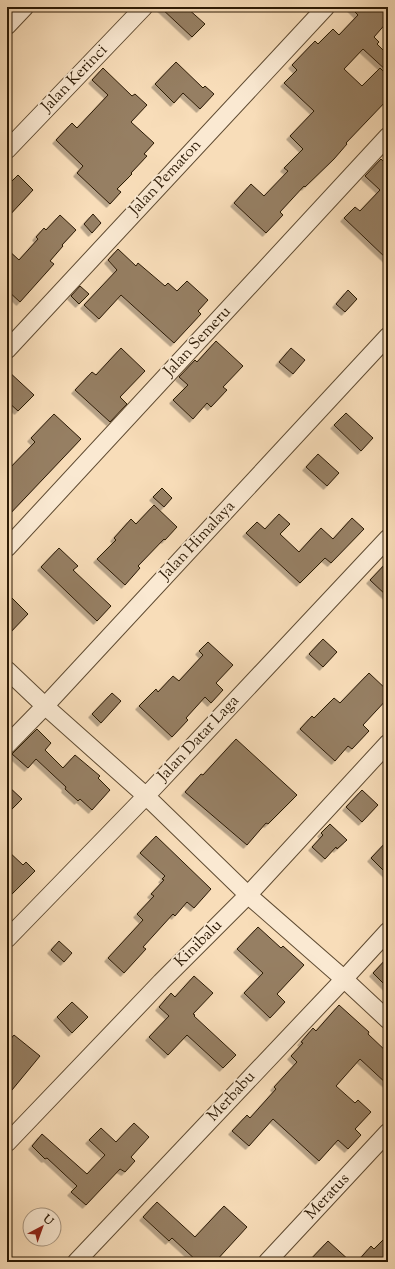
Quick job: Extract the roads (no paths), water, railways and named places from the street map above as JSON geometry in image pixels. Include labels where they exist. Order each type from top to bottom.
[{"type":"street","points":[[7,26],[25,7]]},
{"type":"street","name":"Jalan Kerinci","points":[[7,150],[144,7]]},
{"type":"street","name":"Jalan Pematon","points":[[7,350],[326,7]]},
{"type":"street","name":"Jalan Semeru","points":[[7,548],[388,136]]},
{"type":"street","name":"Jalan Himalaya","points":[[7,745],[45,706],[388,336]]},
{"type":"street","name":"Jalan Datar Laga","points":[[7,938],[146,796],[388,538]]},
{"type":"street","points":[[7,670],[146,796],[248,895],[388,1020]]},
{"type":"street","name":"Kinibalu","points":[[7,1143],[161,982],[248,895],[388,743]]},
{"type":"street","name":"Merbabu","points":[[76,1262],[344,980],[388,931]]},
{"type":"street","name":"Meratus","points":[[268,1262],[388,1132]]}]
